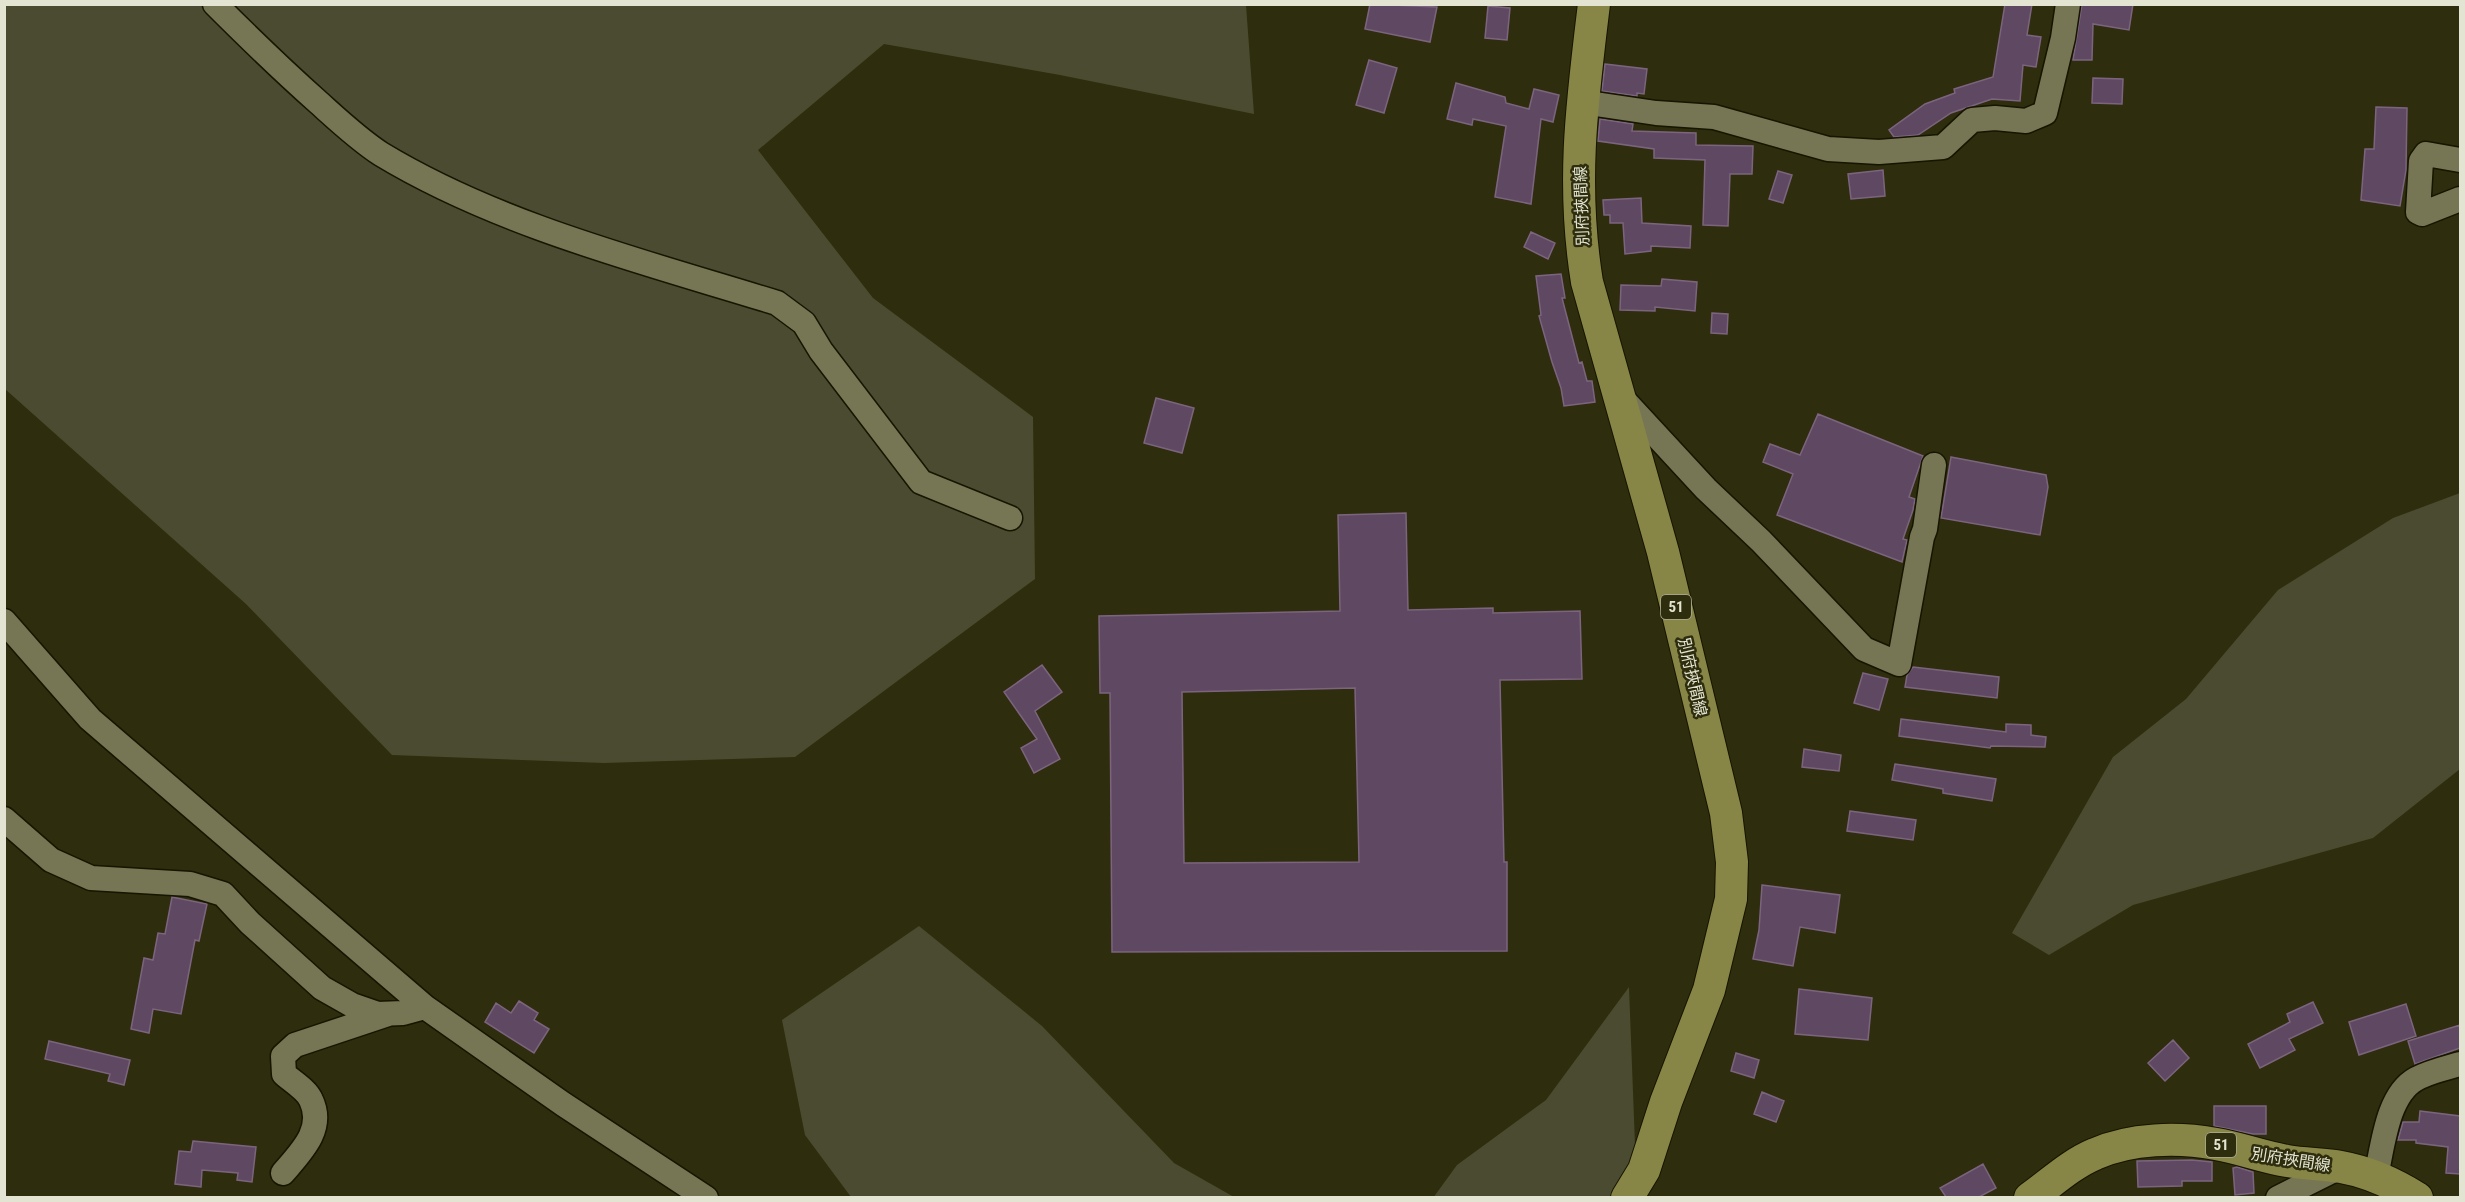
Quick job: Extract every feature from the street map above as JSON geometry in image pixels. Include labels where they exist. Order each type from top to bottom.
[{"type":"main road","name":"別府挾間線","points":[[1594,4],[1582,102],[1578,181],[1587,282],[1664,552],[1726,813],[1732,862],[1731,899],[1709,990],[1666,1102],[1644,1170],[1627,1197]]},
{"type":"main road","name":"別府挾間線","points":[[2031,1197],[2080,1161],[2094,1154],[2146,1142],[2180,1141],[2208,1143],[2287,1161],[2340,1167],[2376,1176],[2417,1197]]},
{"type":"street","points":[[215,4],[273,62],[340,122],[380,153],[438,185],[533,225],[777,303],[804,323],[828,360],[921,482],[1010,518]]},
{"type":"street","points":[[1582,102],[1656,113],[1714,117],[1828,149],[1880,152],[1943,147],[1972,120],[1995,118],[2026,121],[2045,113],[2063,39],[2068,4]]},
{"type":"street","points":[[2460,160],[2426,154],[2421,161],[2418,212],[2422,214],[2460,199]]},
{"type":"street","points":[[1618,394],[1706,489],[1761,541],[1864,649],[1899,664],[1925,529],[1934,465]]},
{"type":"street","points":[[4,621],[90,719],[425,1007],[563,1104],[706,1197]]},
{"type":"street","points":[[4,819],[51,860],[92,878],[190,884],[223,894],[250,923],[322,988],[352,1005],[378,1014],[403,1013],[425,1007]]},
{"type":"street","points":[[284,1173],[312,1138],[316,1119],[311,1098],[284,1074],[283,1056],[295,1045],[390,1014]]},
{"type":"street","points":[[2376,1176],[2391,1112],[2400,1092],[2418,1078],[2460,1064]]},
{"type":"street","points":[[2278,1197],[2340,1167]]},
{"type":"green space","points":[[5,5],[1246,5],[1254,114],[1060,75],[884,44],[758,150],[873,298],[1033,417],[1035,579],[795,757],[604,763],[392,755],[246,604],[5,389]]},
{"type":"green space","points":[[2460,493],[2460,769],[2373,838],[2133,905],[2049,955],[2012,933],[2113,757],[2186,699],[2278,590],[2393,518]]},
{"type":"green space","points":[[919,926],[1042,1026],[1174,1163],[1234,1197],[851,1197],[805,1135],[782,1020]]},
{"type":"green space","points":[[1629,987],[1637,1197],[1433,1198],[1457,1165],[1546,1100]]},
{"type":"building","points":[[1370,4],[1437,7],[1430,42],[1365,29]]},
{"type":"building","points":[[2005,4],[2032,4],[2027,35],[2041,37],[2036,67],[2023,65],[2020,101],[1992,99],[1951,113],[1918,135],[1894,137],[1889,130],[1925,104],[1955,93],[1954,89],[1993,77]]},
{"type":"building","points":[[2082,4],[2133,4],[2129,30],[2093,24],[2092,60],[2073,60]]},
{"type":"building","points":[[1488,6],[1510,8],[1507,40],[1485,38]]},
{"type":"building","points":[[1369,60],[1397,68],[1384,113],[1356,105]]},
{"type":"building","points":[[1605,64],[1647,69],[1644,94],[1637,93],[1637,96],[1602,91]]},
{"type":"building","points":[[2093,78],[2123,79],[2122,104],[2092,103]]},
{"type":"building","points":[[1456,83],[1505,97],[1506,103],[1529,109],[1534,89],[1559,95],[1553,122],[1541,119],[1531,204],[1495,197],[1506,126],[1473,119],[1472,125],[1447,119]]},
{"type":"building","points":[[2376,107],[2407,108],[2406,170],[2400,206],[2361,200],[2365,149],[2374,149]]},
{"type":"building","points":[[1600,119],[1633,124],[1632,131],[1696,133],[1696,145],[1753,146],[1752,174],[1730,174],[1728,226],[1703,225],[1705,160],[1654,158],[1654,149],[1598,141]]},
{"type":"building","points":[[1883,170],[1885,196],[1851,199],[1848,174]]},
{"type":"building","points":[[1778,171],[1792,175],[1783,203],[1769,199]]},
{"type":"building","points":[[1641,198],[1642,223],[1691,226],[1690,248],[1651,246],[1651,251],[1625,254],[1623,223],[1610,223],[1610,215],[1604,215],[1603,200]]},
{"type":"building","points":[[1531,232],[1555,243],[1548,259],[1524,247]]},
{"type":"building","points":[[1561,274],[1565,298],[1562,298],[1579,363],[1582,362],[1587,381],[1592,381],[1595,402],[1564,406],[1561,388],[1539,316],[1541,315],[1536,276]]},
{"type":"building","points":[[1662,279],[1697,282],[1695,311],[1655,307],[1655,311],[1620,310],[1621,285],[1661,286]]},
{"type":"building","points":[[1712,313],[1728,314],[1727,334],[1711,333]]},
{"type":"building","points":[[1156,398],[1194,408],[1182,453],[1144,443]]},
{"type":"building","points":[[1818,414],[1923,456],[1909,497],[1915,499],[1903,539],[1907,540],[1902,562],[1777,515],[1793,474],[1763,462],[1770,444],[1800,455]]},
{"type":"building","points":[[1951,457],[2046,475],[2048,487],[2040,535],[1941,518]]},
{"type":"building","points":[[1406,513],[1408,610],[1493,608],[1493,613],[1580,611],[1582,679],[1500,680],[1504,862],[1507,862],[1507,951],[1112,952],[1110,693],[1100,693],[1099,616],[1340,611],[1338,515]],"holes":[[[1355,688],[1359,862],[1184,863],[1182,692]]]},
{"type":"building","points":[[1042,665],[1062,692],[1035,711],[1060,759],[1034,773],[1021,748],[1037,739],[1004,692]]},
{"type":"building","points":[[1913,667],[1999,677],[1997,698],[1905,687],[1907,675]]},
{"type":"building","points":[[1863,673],[1888,679],[1879,710],[1854,703]]},
{"type":"building","points":[[1901,719],[2006,732],[2006,724],[2031,725],[2031,735],[2046,737],[2045,747],[1991,746],[1990,748],[1899,736]]},
{"type":"building","points":[[1804,749],[1841,755],[1839,771],[1802,767]]},
{"type":"building","points":[[1895,764],[1996,779],[1992,801],[1943,793],[1943,789],[1892,780]]},
{"type":"building","points":[[1850,811],[1916,820],[1913,840],[1847,831]]},
{"type":"building","points":[[1762,885],[1840,895],[1835,933],[1800,927],[1793,966],[1753,959],[1759,930]]},
{"type":"building","points":[[172,897],[207,904],[199,941],[195,940],[181,1014],[153,1009],[149,1033],[131,1029],[144,958],[153,960],[158,933],[165,934]]},
{"type":"building","points":[[1799,989],[1872,998],[1868,1040],[1795,1034]]},
{"type":"building","points":[[519,1001],[538,1013],[534,1020],[549,1029],[534,1053],[485,1022],[496,1003],[511,1013]]},
{"type":"building","points":[[2313,1002],[2323,1023],[2289,1039],[2295,1050],[2260,1068],[2248,1044],[2290,1022],[2287,1014]]},
{"type":"building","points":[[2406,1004],[2416,1036],[2359,1055],[2349,1022]]},
{"type":"building","points":[[2460,1025],[2460,1048],[2415,1064],[2408,1041]]},
{"type":"building","points":[[2173,1040],[2189,1058],[2165,1081],[2148,1063]]},
{"type":"building","points":[[49,1041],[130,1060],[124,1085],[108,1081],[110,1074],[45,1059]]},
{"type":"building","points":[[1736,1053],[1759,1060],[1754,1078],[1731,1071]]},
{"type":"building","points":[[1762,1092],[1784,1101],[1776,1122],[1754,1114]]},
{"type":"building","points":[[2214,1106],[2266,1106],[2266,1134],[2253,1134],[2214,1126]]},
{"type":"building","points":[[2420,1111],[2460,1116],[2460,1174],[2446,1173],[2448,1147],[2416,1143],[2416,1140],[2398,1140],[2403,1122],[2419,1122]]},
{"type":"building","points":[[193,1141],[256,1147],[252,1182],[237,1180],[238,1173],[202,1170],[201,1187],[175,1184],[179,1151],[191,1152]]},
{"type":"building","points":[[2137,1161],[2212,1162],[2212,1181],[2182,1181],[2182,1186],[2138,1187]]},
{"type":"building","points":[[1983,1164],[1996,1188],[1979,1197],[1946,1197],[1940,1188]]},
{"type":"building","points":[[2233,1168],[2253,1172],[2254,1193],[2235,1195]]}]
